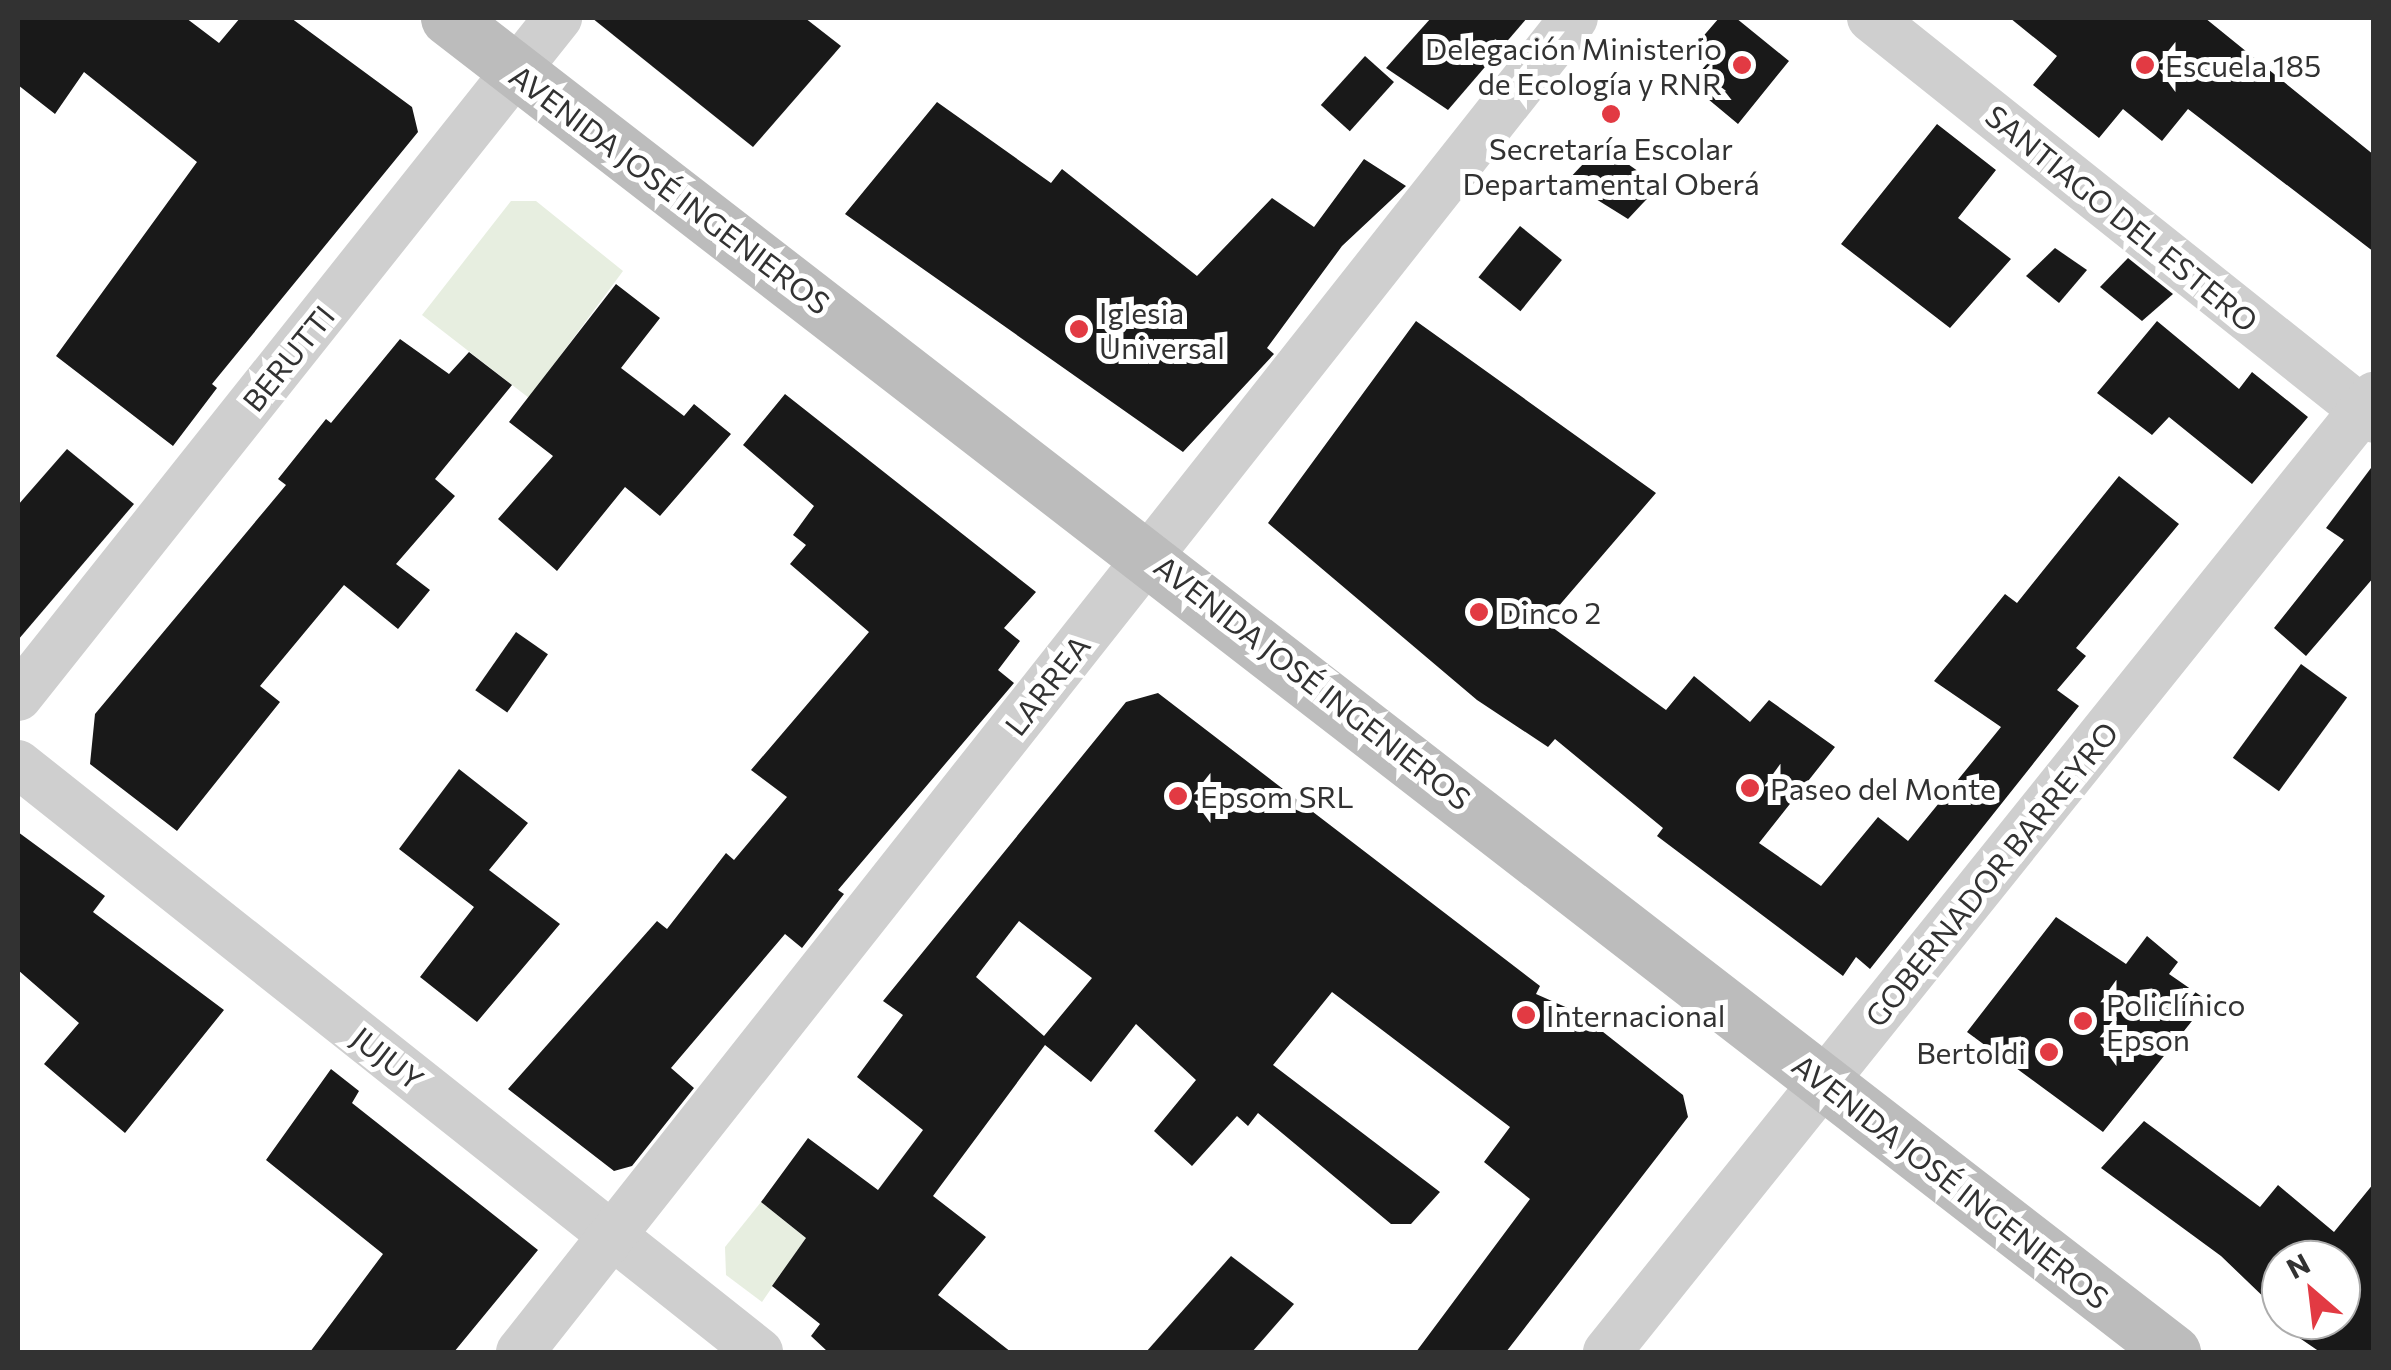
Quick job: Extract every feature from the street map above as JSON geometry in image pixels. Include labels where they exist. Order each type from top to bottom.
[{"type":"main road","name":"AVENIDA JOSÉ INGENIEROS","points":[[448,18],[1151,555],[2172,1352]]},
{"type":"street","name":"BERUTTI","points":[[18,697],[558,18]]},
{"type":"street","name":"LARREA","points":[[520,1352],[1574,18]]},
{"type":"street","name":"SANTIAGO DEL ESTERO","points":[[1871,18],[2370,408]]},
{"type":"street","name":"GOBERNADOR BARREYRO","points":[[1607,1352],[2370,408]]},
{"type":"street","name":"JUJUY","points":[[18,764],[759,1352]]},
{"type":"shaded area","points":[[511,201],[536,201],[623,271],[529,398],[422,315]]},
{"type":"shaded area","points":[[761,1202],[806,1238],[762,1302],[726,1275],[725,1247]]},
{"type":"building","points":[[18,18],[186,18],[219,43],[240,18],[291,18],[412,107],[418,132],[212,384],[217,388],[173,446],[56,356],[197,162],[84,72],[55,114],[18,85]]},
{"type":"building","points":[[592,18],[805,18],[841,46],[753,147]]},
{"type":"building","points":[[1431,18],[1527,18],[1448,110],[1386,68]]},
{"type":"building","points":[[1719,18],[1736,18],[1789,61],[1738,124],[1690,84],[1716,53],[1700,40]]},
{"type":"building","points":[[2010,18],[2205,18],[2374,155],[2374,252],[2188,109],[2162,141],[2123,109],[2099,138],[2033,85],[2057,56]]},
{"type":"building","points":[[1365,56],[1394,82],[1350,131],[1321,105]]},
{"type":"building","points":[[937,102],[1051,183],[1062,169],[1197,276],[1272,198],[1314,227],[1364,159],[1406,186],[1342,246],[1267,348],[1274,354],[1183,452],[845,214]]},
{"type":"building","points":[[1937,124],[1996,170],[1958,218],[2011,259],[1950,328],[1841,244]]},
{"type":"building","points":[[1601,145],[1659,186],[1628,219],[1567,181]]},
{"type":"building","points":[[1520,226],[1562,260],[1520,311],[1478,277]]},
{"type":"building","points":[[2055,248],[2087,270],[2059,303],[2026,276]]},
{"type":"building","points":[[2128,258],[2173,294],[2142,321],[2100,287]]},
{"type":"building","points":[[616,284],[660,318],[621,368],[684,416],[694,404],[731,434],[660,516],[625,487],[557,571],[498,519],[553,456],[509,422]]},
{"type":"building","points":[[1416,321],[1656,493],[1545,622],[1666,710],[1694,676],[1750,722],[1769,700],[1835,747],[1759,843],[1821,886],[1878,817],[1908,841],[2001,727],[1934,681],[2005,594],[2017,603],[2119,476],[2179,524],[2076,648],[2086,656],[2057,690],[2079,706],[1870,969],[1856,957],[1843,976],[1657,836],[1663,828],[1555,739],[1548,747],[1477,700],[1268,523]]},
{"type":"building","points":[[2157,321],[2239,389],[2252,372],[2308,417],[2252,484],[2169,417],[2152,435],[2097,393]]},
{"type":"building","points":[[400,339],[449,374],[469,352],[512,385],[435,479],[455,496],[396,564],[430,590],[398,629],[344,585],[260,686],[280,702],[177,831],[90,764],[95,714],[286,485],[278,479],[326,419],[331,423]]},
{"type":"building","points":[[785,394],[1036,592],[1004,628],[1020,641],[998,670],[1014,683],[838,890],[844,894],[802,948],[785,934],[671,1068],[694,1088],[632,1166],[614,1171],[508,1089],[657,921],[667,929],[726,853],[734,860],[787,797],[751,770],[869,632],[790,564],[806,545],[793,535],[814,506],[743,445]]},
{"type":"building","points":[[67,449],[134,504],[18,640],[18,505]]},
{"type":"building","points":[[2374,464],[2374,577],[2306,656],[2274,628],[2344,540],[2326,528]]},
{"type":"building","points":[[516,632],[548,654],[507,713],[475,690]]},
{"type":"building","points":[[2301,664],[2347,698],[2279,791],[2233,758]]},
{"type":"building","points":[[1158,693],[1540,986],[1536,994],[1579,1013],[1683,1095],[1688,1117],[1506,1352],[1416,1352],[1530,1199],[1484,1162],[1510,1127],[1332,992],[1273,1065],[1440,1192],[1411,1224],[1391,1224],[1258,1113],[1248,1126],[1237,1116],[1192,1166],[1154,1131],[1196,1080],[1136,1024],[1091,1082],[1045,1045],[933,1196],[986,1237],[938,1295],[1011,1352],[828,1352],[811,1336],[820,1324],[772,1286],[806,1238],[761,1202],[808,1138],[878,1190],[923,1130],[857,1077],[903,1015],[883,1001],[1126,702]],"holes":[[[1019,921],[1092,978],[1044,1036],[976,977]]]},
{"type":"building","points":[[459,769],[528,823],[489,870],[560,924],[477,1022],[420,977],[474,907],[399,849]]},
{"type":"building","points":[[18,832],[105,896],[93,912],[224,1010],[125,1133],[44,1064],[79,1023],[18,970]]},
{"type":"building","name":"Policlínico Epson","points":[[2056,917],[2126,964],[2147,936],[2178,962],[2169,974],[2208,1001],[2103,1132],[1967,1032]]},
{"type":"building","points":[[331,1069],[359,1091],[352,1103],[538,1250],[454,1352],[310,1352],[383,1254],[266,1160]]},
{"type":"building","points":[[2144,1121],[2260,1207],[2278,1185],[2334,1232],[2374,1183],[2374,1352],[2320,1352],[2302,1340],[2361,1340],[2361,1240],[2261,1240],[2261,1294],[2221,1256],[2101,1168]]},
{"type":"building","points":[[1231,1256],[1294,1304],[1252,1352],[1146,1352]]},
{"type":"place","name":"Delegación Ministerio de Ecología y RNR","points":[[1742,65]]},
{"type":"place","name":"Escuela 185","points":[[2145,65]]},
{"type":"place","name":"Secretaría Escolar Departamental Oberá","points":[[1611,114]]},
{"type":"place","name":"Iglesia Universal","points":[[1079,329]]},
{"type":"place","name":"Dinco 2","points":[[1479,612]]},
{"type":"place","name":"Paseo del Monte","points":[[1750,788]]},
{"type":"place","name":"Epsom SRL","points":[[1178,796]]},
{"type":"place","name":"Internacional","points":[[1526,1015]]},
{"type":"place","name":"Policlínico Epson","points":[[2083,1021]]},
{"type":"place","name":"Bertoldi","points":[[2049,1052]]}]
